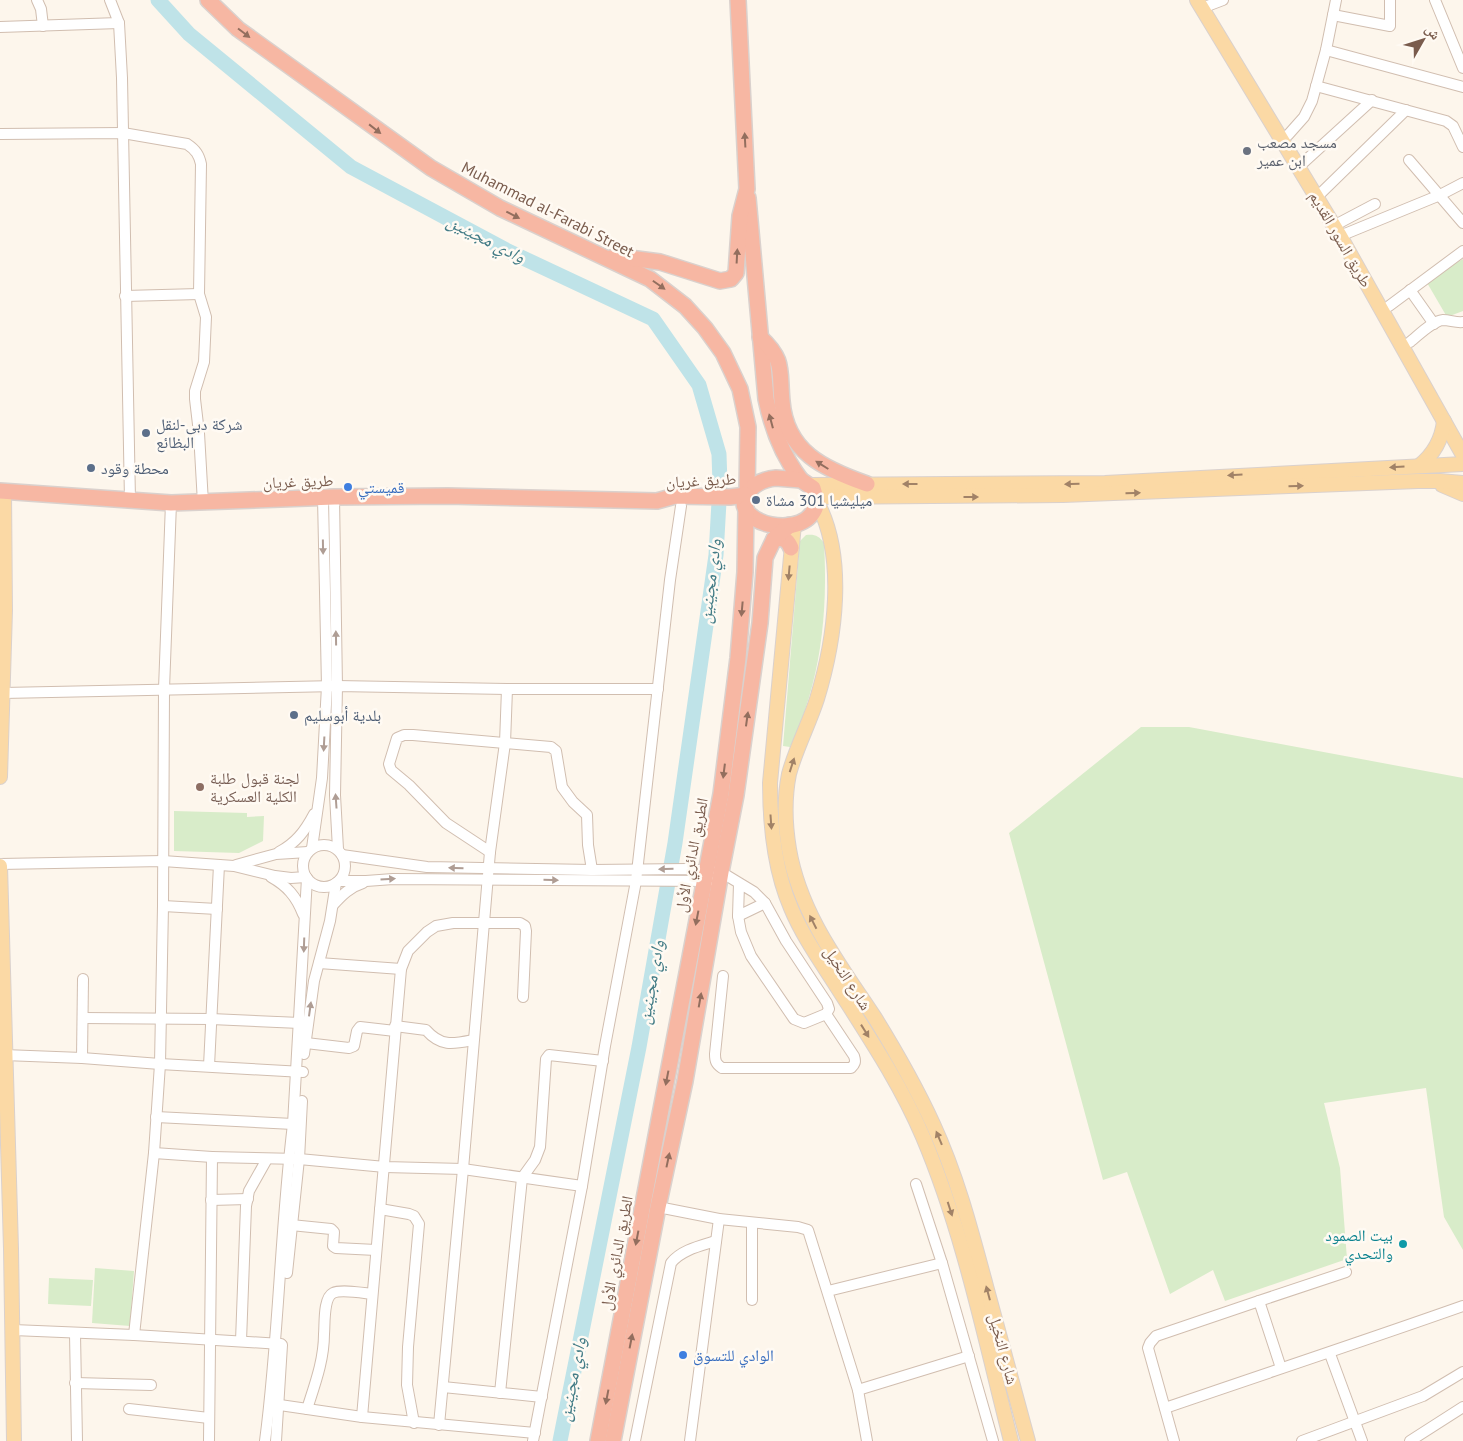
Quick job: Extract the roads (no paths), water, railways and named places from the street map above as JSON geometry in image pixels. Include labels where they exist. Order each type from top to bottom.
[{"type":"highway","name":"Muhammad al-Farabi Street","points":[[208,0],[238,29],[431,168],[500,208],[650,279],[674,297],[705,328],[723,353],[736,377],[746,413],[748,441],[741,501]]},
{"type":"highway","points":[[738,0],[747,189],[766,399],[771,423],[785,457],[811,491],[811,516],[792,525],[776,526],[763,523],[751,516],[741,501],[757,484],[769,479],[784,478],[811,491]]},
{"type":"highway","points":[[606,258],[629,258],[660,262],[720,281],[728,281],[734,276],[737,269],[740,216],[747,189]]},
{"type":"highway","points":[[760,337],[772,348],[778,360],[784,416],[796,442],[802,450],[824,467],[837,474],[867,484]]},
{"type":"highway","name":"طريق غريان","points":[[2,491],[171,503],[328,497],[448,496],[657,501],[681,506],[702,502],[741,501]]},
{"type":"highway","name":"طريق غريان","points":[[657,501],[675,496],[702,502]]},
{"type":"highway","name":"الطريق الدائري الأول","points":[[598,1441],[721,794],[738,658],[745,572],[741,501]]},
{"type":"highway","name":"الطريق الدائري الأول","points":[[613,1441],[658,1207],[728,879],[736,795],[760,623],[764,564],[774,539],[792,525]]},
{"type":"highway","points":[[774,539],[783,538],[790,544],[791,548]]},
{"type":"main road","name":"طريق السور القديم","points":[[1203,3],[1304,162],[1463,455]]},
{"type":"main road","name":"طريق السور القديم","points":[[1203,3],[1341,231],[1389,306],[1463,437]]},
{"type":"main road","points":[[1419,466],[1426,461],[1437,447],[1444,421]]},
{"type":"main road","points":[[811,491],[867,484],[1105,483],[1463,464]]},
{"type":"main road","points":[[811,491],[1047,496],[1432,481],[1463,483]]},
{"type":"main road","points":[[1432,481],[1463,494]]},
{"type":"main road","points":[[0,776],[5,610],[2,491]]},
{"type":"main road","name":"شارع النخيل","points":[[811,491],[828,528],[832,546],[834,574],[833,613],[829,649],[821,684],[811,717],[793,762],[787,786],[786,816],[793,867],[802,896],[816,927],[897,1054],[929,1115],[949,1161],[974,1236],[1028,1441]]},
{"type":"main road","points":[[792,525],[770,783],[770,821],[780,874],[791,908],[798,922],[813,950],[894,1077],[937,1170],[960,1242],[1012,1441]]},
{"type":"main road","points":[[0,865],[13,1330],[14,1441]]},
{"type":"street","points":[[37,0],[41,9],[43,26]]},
{"type":"street","points":[[110,0],[119,24],[122,78],[130,500]]},
{"type":"street","points":[[1203,3],[1223,0]]},
{"type":"street","points":[[1288,135],[1309,109],[1326,50],[1336,0]]},
{"type":"street","points":[[1333,15],[1390,26],[1390,0]]},
{"type":"street","points":[[1435,0],[1459,45],[1463,68]]},
{"type":"street","points":[[0,27],[119,24]]},
{"type":"street","points":[[1326,50],[1463,87]]},
{"type":"street","points":[[1316,86],[1446,120],[1453,126],[1463,147]]},
{"type":"street","points":[[1304,162],[1372,100]]},
{"type":"street","points":[[1321,193],[1406,110]]},
{"type":"street","points":[[0,134],[123,133],[187,144],[195,149],[200,156],[199,294],[206,317],[204,362],[195,391],[203,503]]},
{"type":"street","points":[[1409,160],[1463,223]]},
{"type":"street","points":[[1341,231],[1440,195],[1463,183]]},
{"type":"street","points":[[1341,231],[1375,204]]},
{"type":"street","points":[[1389,306],[1463,251]]},
{"type":"street","points":[[1410,290],[1434,324]]},
{"type":"street","points":[[125,296],[199,294]]},
{"type":"street","points":[[1410,342],[1440,320],[1450,320],[1457,323],[1463,322]]},
{"type":"street","points":[[279,1344],[291,1225],[294,1160],[293,1124],[300,1072],[306,1043],[314,981],[338,882],[345,868],[340,852],[335,782],[328,497]]},
{"type":"street","points":[[134,1335],[154,1153],[160,1064],[164,689],[171,503]]},
{"type":"street","points":[[274,1405],[534,1437],[582,1186],[603,1061],[640,881],[658,689],[670,580],[681,506]]},
{"type":"street","points":[[3,693],[332,686],[658,689]]},
{"type":"street","points":[[276,1441],[274,1405],[300,1072],[300,1023],[307,878],[303,864],[310,850],[318,806],[332,686]]},
{"type":"street","points":[[439,1425],[463,1169],[483,922],[490,852],[505,743],[508,689]]},
{"type":"street","points":[[490,852],[446,823],[409,785],[391,770],[389,764],[397,738],[404,735],[552,746],[556,751],[562,787],[573,802],[587,815],[588,845],[592,870]]},
{"type":"street","points":[[276,854],[300,837],[318,806]]},
{"type":"street","points":[[234,866],[276,854],[310,850],[325,844],[340,852],[426,867],[488,874],[640,881],[689,881],[705,875]]},
{"type":"street","points":[[0,865],[163,861],[234,866],[266,874],[291,878],[307,878],[318,886],[324,887],[338,882],[488,874],[688,869],[705,875],[728,879],[754,892],[765,904],[786,941],[827,1003],[828,1009],[826,1014],[804,1023],[794,1019],[751,956],[741,932],[728,879]]},
{"type":"street","points":[[209,1066],[219,865]]},
{"type":"street","points":[[266,874],[289,889],[298,900],[305,918]]},
{"type":"street","points":[[332,906],[345,892],[366,881]]},
{"type":"street","points":[[738,916],[765,904]]},
{"type":"street","points":[[163,906],[217,909]]},
{"type":"street","points":[[362,1417],[401,969],[408,951],[427,932],[436,926],[453,923],[520,923],[525,926],[526,931],[523,997]]},
{"type":"street","points":[[319,963],[401,969]]},
{"type":"street","points":[[723,976],[715,1054],[717,1065],[722,1068],[851,1068],[855,1065],[856,1061],[854,1056],[826,1014]]},
{"type":"street","points":[[82,1058],[83,979]]},
{"type":"street","points":[[83,1018],[212,1019],[300,1023]]},
{"type":"street","points":[[306,1043],[352,1048],[358,1028],[360,1027],[426,1030],[434,1039],[452,1044],[473,1040]]},
{"type":"street","points":[[4,1055],[300,1072]]},
{"type":"street","points":[[500,1393],[522,1178],[535,1160],[540,1147],[547,1056],[603,1061]]},
{"type":"street","points":[[156,1117],[293,1124]]},
{"type":"street","points":[[154,1153],[385,1167],[463,1169],[582,1186]]},
{"type":"street","points":[[209,1441],[212,1158]]},
{"type":"street","points":[[241,1341],[248,1199],[250,1191],[267,1159]]},
{"type":"street","points":[[916,1184],[942,1263],[993,1441]]},
{"type":"street","points":[[211,1200],[248,1199]]},
{"type":"street","points":[[658,1207],[719,1219],[798,1226],[808,1230],[858,1390],[867,1441]]},
{"type":"street","points":[[380,1209],[409,1214],[414,1216],[419,1224],[408,1347],[407,1385],[414,1422]]},
{"type":"street","points":[[690,1441],[719,1219]]},
{"type":"street","points":[[752,1223],[752,1300]]},
{"type":"street","points":[[291,1225],[331,1229],[334,1232],[333,1246],[336,1248],[376,1250]]},
{"type":"street","points":[[635,1441],[671,1263],[676,1257],[688,1251],[716,1241]]},
{"type":"street","points":[[828,1291],[942,1263]]},
{"type":"street","points":[[1174,1441],[1148,1348],[1153,1338],[1346,1272]]},
{"type":"street","points":[[307,1409],[318,1376],[324,1348],[325,1315],[328,1298],[333,1293],[342,1292],[372,1294]]},
{"type":"street","points":[[1259,1301],[1281,1368]]},
{"type":"street","points":[[1165,1408],[1281,1368],[1330,1354],[1463,1306]]},
{"type":"street","points":[[13,1330],[279,1344]]},
{"type":"street","points":[[75,1334],[77,1441]]},
{"type":"street","points":[[1330,1354],[1362,1441]]},
{"type":"street","points":[[858,1390],[969,1356]]},
{"type":"street","points":[[1302,1441],[1423,1396],[1463,1372]]},
{"type":"street","points":[[75,1383],[151,1385]]},
{"type":"street","points":[[443,1387],[542,1397]]},
{"type":"street","points":[[265,1441],[274,1405]]},
{"type":"street","points":[[1410,1441],[1463,1407]]},
{"type":"street","points":[[129,1409],[209,1418]]},
{"type":"waterway","name":"وادي مجينين","points":[[158,0],[189,34],[351,167],[508,251],[653,319],[699,385],[719,454],[720,484],[716,555],[675,843],[639,1047],[560,1441]]},
{"type":"place","name":"مسجد مصعب ابن عمير","points":[[1247,151]]},
{"type":"place","name":"شركة دبي-لنقل البظائع","points":[[146,433]]},
{"type":"place","name":"محطة وقود","points":[[91,468]]},
{"type":"place","name":"قميستي","points":[[348,487]]},
{"type":"place","name":"ميليشيا 301 مشاة","points":[[756,500]]},
{"type":"place","name":"بلدية أبوسليم","points":[[294,715]]},
{"type":"place","name":"لجنة قبول طلبة الكلية العسكرية","points":[[200,787]]},
{"type":"place","name":"بيت الصمود والتحدي","points":[[1403,1244]]},
{"type":"place","name":"الوادي للتسوق","points":[[683,1355]]}]
